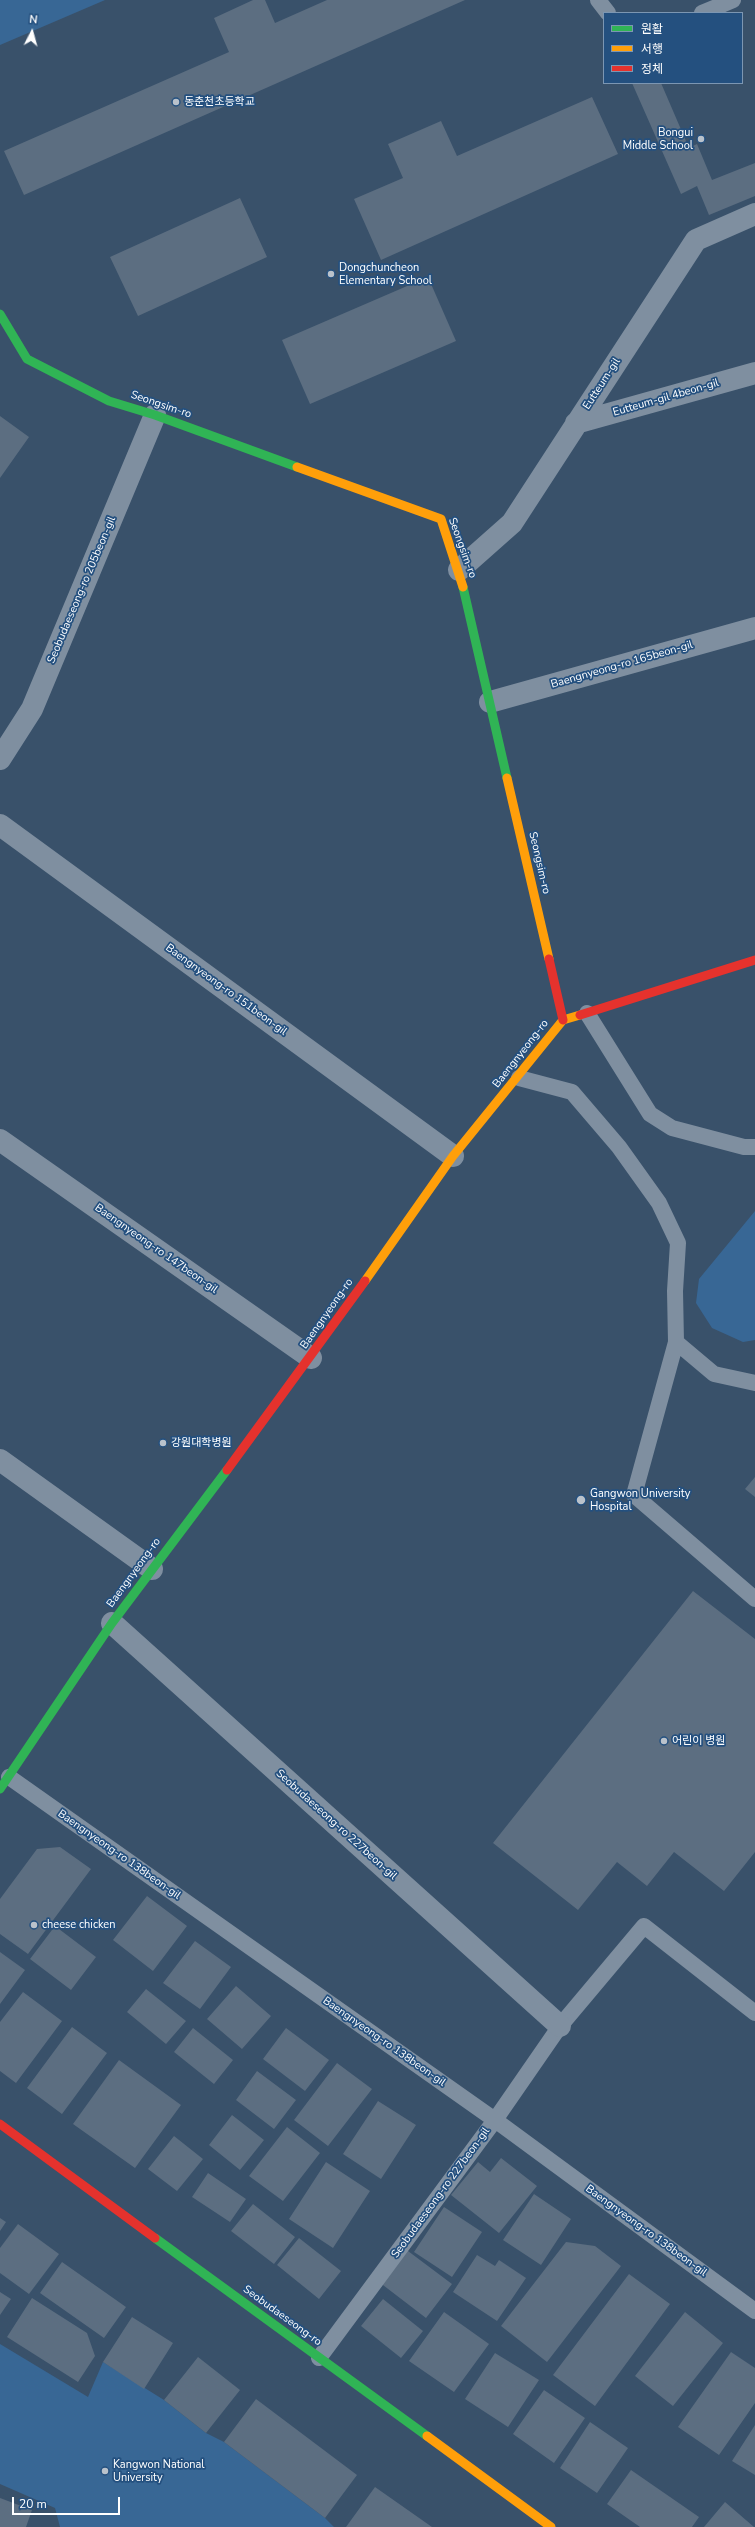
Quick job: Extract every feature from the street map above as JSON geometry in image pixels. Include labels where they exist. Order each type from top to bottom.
[{"type":"street","name":"Eutteum-gil","points":[[459,570],[512,523],[696,240],[755,214]]},
{"type":"street","name":"Seongsim-ro","points":[[0,314],[27,359],[109,401],[156,415],[441,519],[459,570],[563,1020]]},
{"type":"street","name":"Eutteum-gil 4beon-gil","points":[[576,423],[755,373]]},
{"type":"street","name":"Seobudaeseong-ro 205beon-gil","points":[[0,759],[32,709],[156,415]]},
{"type":"street","name":"Baengnyeong-ro 165beon-gil","points":[[490,702],[755,628]]},
{"type":"street","name":"Baengnyeong-ro 151beon-gil","points":[[0,825],[453,1156]]},
{"type":"street","name":"Baengnyeong-ro","points":[[3,1779],[112,1623],[311,1358],[453,1156],[519,1078],[563,1020],[755,960]]},
{"type":"street","name":"Baengnyeong-ro 147beon-gil","points":[[0,1140],[311,1358]]},
{"type":"street","points":[[0,1460],[152,1569]]},
{"type":"street","name":"Seobudaeseong-ro 227beon-gil","points":[[112,1623],[560,2026]]},
{"type":"street","name":"Seobudaeseong-ro","points":[[0,2124],[552,2527]]},
{"type":"lane","points":[[598,0],[607,12]]},
{"type":"lane","points":[[704,12],[733,0]]},
{"type":"lane","points":[[587,1013],[650,1114],[672,1128],[744,1147],[755,1147]]},
{"type":"lane","points":[[519,1078],[572,1092],[619,1147],[659,1203],[678,1243],[675,1291],[676,1342],[634,1495],[755,1599]]},
{"type":"lane","points":[[676,1342],[714,1374],[755,1383]]},
{"type":"lane","name":"Baengnyeong-ro 138beon-gil","points":[[3,1779],[495,2120],[755,2311]]},
{"type":"lane","name":"Seobudaeseong-ro 227beon-gil","points":[[319,2358],[495,2120],[560,2026],[644,1926],[755,2013]]},
{"type":"shaded area","points":[[0,0],[105,0],[0,45]]},
{"type":"shaded area","points":[[755,1211],[755,1340],[743,1342],[712,1328],[696,1303],[699,1279]]},
{"type":"shaded area","name":"Kangwon National University","points":[[0,2344],[88,2397],[103,2362],[164,2400],[206,2433],[224,2442],[325,2518],[334,2527],[60,2527],[55,2508],[0,2484]]},
{"type":"building","name":"동춘천초등학교","points":[[253,0],[265,0],[275,23],[327,0],[465,0],[24,195],[4,151],[229,52],[214,18]]},
{"type":"building","points":[[632,84],[661,84],[689,148],[697,144],[712,180],[755,163],[755,196],[709,215],[697,186],[681,194]]},
{"type":"building","points":[[592,97],[618,154],[381,260],[354,199],[403,178],[388,144],[441,121],[457,156]]},
{"type":"building","points":[[240,198],[267,257],[138,316],[110,257]]},
{"type":"building","points":[[428,277],[456,341],[310,404],[282,340]]},
{"type":"building","points":[[0,416],[29,437],[0,478]]},
{"type":"building","points":[[755,1477],[755,1497],[745,1489]]},
{"type":"building","name":"어린이 병원","points":[[693,1591],[755,1639],[755,1852],[724,1891],[674,1852],[647,1886],[617,1862],[578,1910],[493,1843]]},
{"type":"building","points":[[60,1847],[91,1869],[28,1954],[0,1934],[0,1899],[37,1849]]},
{"type":"building","points":[[147,1896],[187,1926],[153,1971],[113,1940]]},
{"type":"building","points":[[55,1926],[96,1957],[71,1990],[30,1959]]},
{"type":"building","points":[[195,1941],[231,1967],[200,2009],[163,1983]]},
{"type":"building","points":[[0,1952],[25,1970],[0,2004]]},
{"type":"building","points":[[236,1986],[271,2016],[242,2049],[207,2019]]},
{"type":"building","points":[[146,1989],[186,2021],[166,2044],[127,2012]]},
{"type":"building","points":[[23,1992],[62,2021],[16,2083],[0,2071],[0,2022]]},
{"type":"building","points":[[72,2027],[107,2053],[62,2114],[27,2088]]},
{"type":"building","points":[[193,2028],[233,2060],[214,2084],[174,2052]]},
{"type":"building","points":[[286,2028],[329,2060],[305,2091],[263,2059]]},
{"type":"building","points":[[119,2060],[181,2105],[135,2168],[73,2124]]},
{"type":"building","points":[[337,2063],[372,2089],[328,2146],[294,2120]]},
{"type":"building","points":[[257,2071],[296,2100],[274,2129],[236,2100]]},
{"type":"building","points":[[378,2101],[416,2125],[381,2179],[343,2154]]},
{"type":"building","points":[[232,2115],[264,2140],[240,2170],[209,2145]]},
{"type":"building","points":[[287,2127],[320,2153],[283,2201],[249,2176]]},
{"type":"building","points":[[174,2136],[203,2159],[177,2191],[148,2169]]},
{"type":"building","points":[[501,2158],[537,2186],[499,2233],[451,2195],[478,2162],[490,2172]]},
{"type":"building","points":[[326,2162],[370,2191],[333,2248],[289,2219]]},
{"type":"building","points":[[208,2173],[246,2199],[230,2222],[192,2197]]},
{"type":"building","points":[[534,2194],[571,2219],[541,2265],[503,2240]]},
{"type":"building","points":[[253,2204],[295,2237],[274,2264],[231,2231]]},
{"type":"building","points":[[444,2207],[482,2232],[452,2277],[414,2252]]},
{"type":"building","points":[[0,2218],[6,2222],[0,2231]]},
{"type":"building","points":[[18,2224],[59,2254],[29,2294],[0,2273],[0,2248]]},
{"type":"building","points":[[299,2238],[341,2271],[319,2299],[277,2265]]},
{"type":"building","points":[[566,2242],[595,2246],[621,2266],[547,2362],[501,2326]]},
{"type":"building","points":[[404,2248],[452,2284],[426,2318],[379,2282]]},
{"type":"building","points":[[477,2255],[495,2266],[499,2260],[526,2278],[497,2321],[453,2292]]},
{"type":"building","points":[[62,2262],[126,2307],[104,2338],[40,2293]]},
{"type":"building","points":[[629,2274],[670,2304],[595,2406],[553,2375]]},
{"type":"building","points":[[0,2292],[11,2299],[0,2315]]},
{"type":"building","points":[[32,2298],[87,2333],[95,2356],[78,2382],[7,2337]]},
{"type":"building","points":[[383,2299],[423,2331],[401,2358],[361,2326]]},
{"type":"building","points":[[444,2312],[489,2344],[454,2392],[409,2361]]},
{"type":"building","points":[[685,2312],[723,2343],[673,2406],[635,2376]]},
{"type":"building","points":[[132,2317],[173,2343],[144,2389],[103,2362]]},
{"type":"building","points":[[731,2352],[755,2368],[755,2403],[719,2455],[678,2427]]},
{"type":"building","points":[[495,2353],[539,2380],[508,2427],[465,2399]]},
{"type":"building","points":[[198,2357],[240,2390],[206,2433],[164,2400]]},
{"type":"building","points":[[544,2390],[585,2418],[554,2463],[513,2434]]},
{"type":"building","points":[[256,2399],[357,2475],[325,2518],[224,2442]]},
{"type":"building","points":[[590,2422],[628,2448],[597,2493],[560,2468]]},
{"type":"building","points":[[755,2425],[755,2475],[732,2461]]},
{"type":"building","points":[[631,2470],[699,2517],[692,2527],[640,2527],[607,2504]]},
{"type":"building","points":[[375,2487],[432,2527],[346,2527]]},
{"type":"building","points":[[0,2498],[32,2510],[26,2527],[0,2527]]},
{"type":"building","points":[[725,2502],[754,2527],[704,2527]]},
{"type":"traffic: fast","points":[[0,314],[27,359],[109,401],[155,415],[297,467]]},
{"type":"traffic: fast","points":[[463,587],[507,778]]},
{"type":"traffic: fast","points":[[0,1789],[112,1623],[227,1470]]},
{"type":"traffic: fast","points":[[155,2238],[427,2436]]},
{"type":"traffic: slow","points":[[297,467],[441,519],[463,587]]},
{"type":"traffic: slow","points":[[507,778],[549,959]]},
{"type":"traffic: slow","points":[[365,1281],[453,1156],[563,1020],[580,1015]]},
{"type":"traffic: slow","points":[[427,2436],[551,2527]]},
{"type":"traffic: jam","points":[[549,959],[563,1020]]},
{"type":"traffic: jam","points":[[580,1015],[755,960]]},
{"type":"traffic: jam","points":[[227,1470],[365,1281]]},
{"type":"traffic: jam","points":[[0,2124],[155,2238]]},
{"type":"place","name":"동춘천초등학교","points":[[176,102]]},
{"type":"place","name":"Bongui Middle School","points":[[701,139]]},
{"type":"place","name":"Dongchuncheon Elementary School","points":[[331,274]]},
{"type":"place","name":"강원대학병원","points":[[163,1443]]},
{"type":"place","name":"Gangwon University Hospital","points":[[581,1500]]},
{"type":"place","name":"어린이 병원","points":[[664,1741]]},
{"type":"place","name":"cheese chicken","points":[[34,1925]]},
{"type":"place","name":"Kangwon National University","points":[[105,2471]]}]
